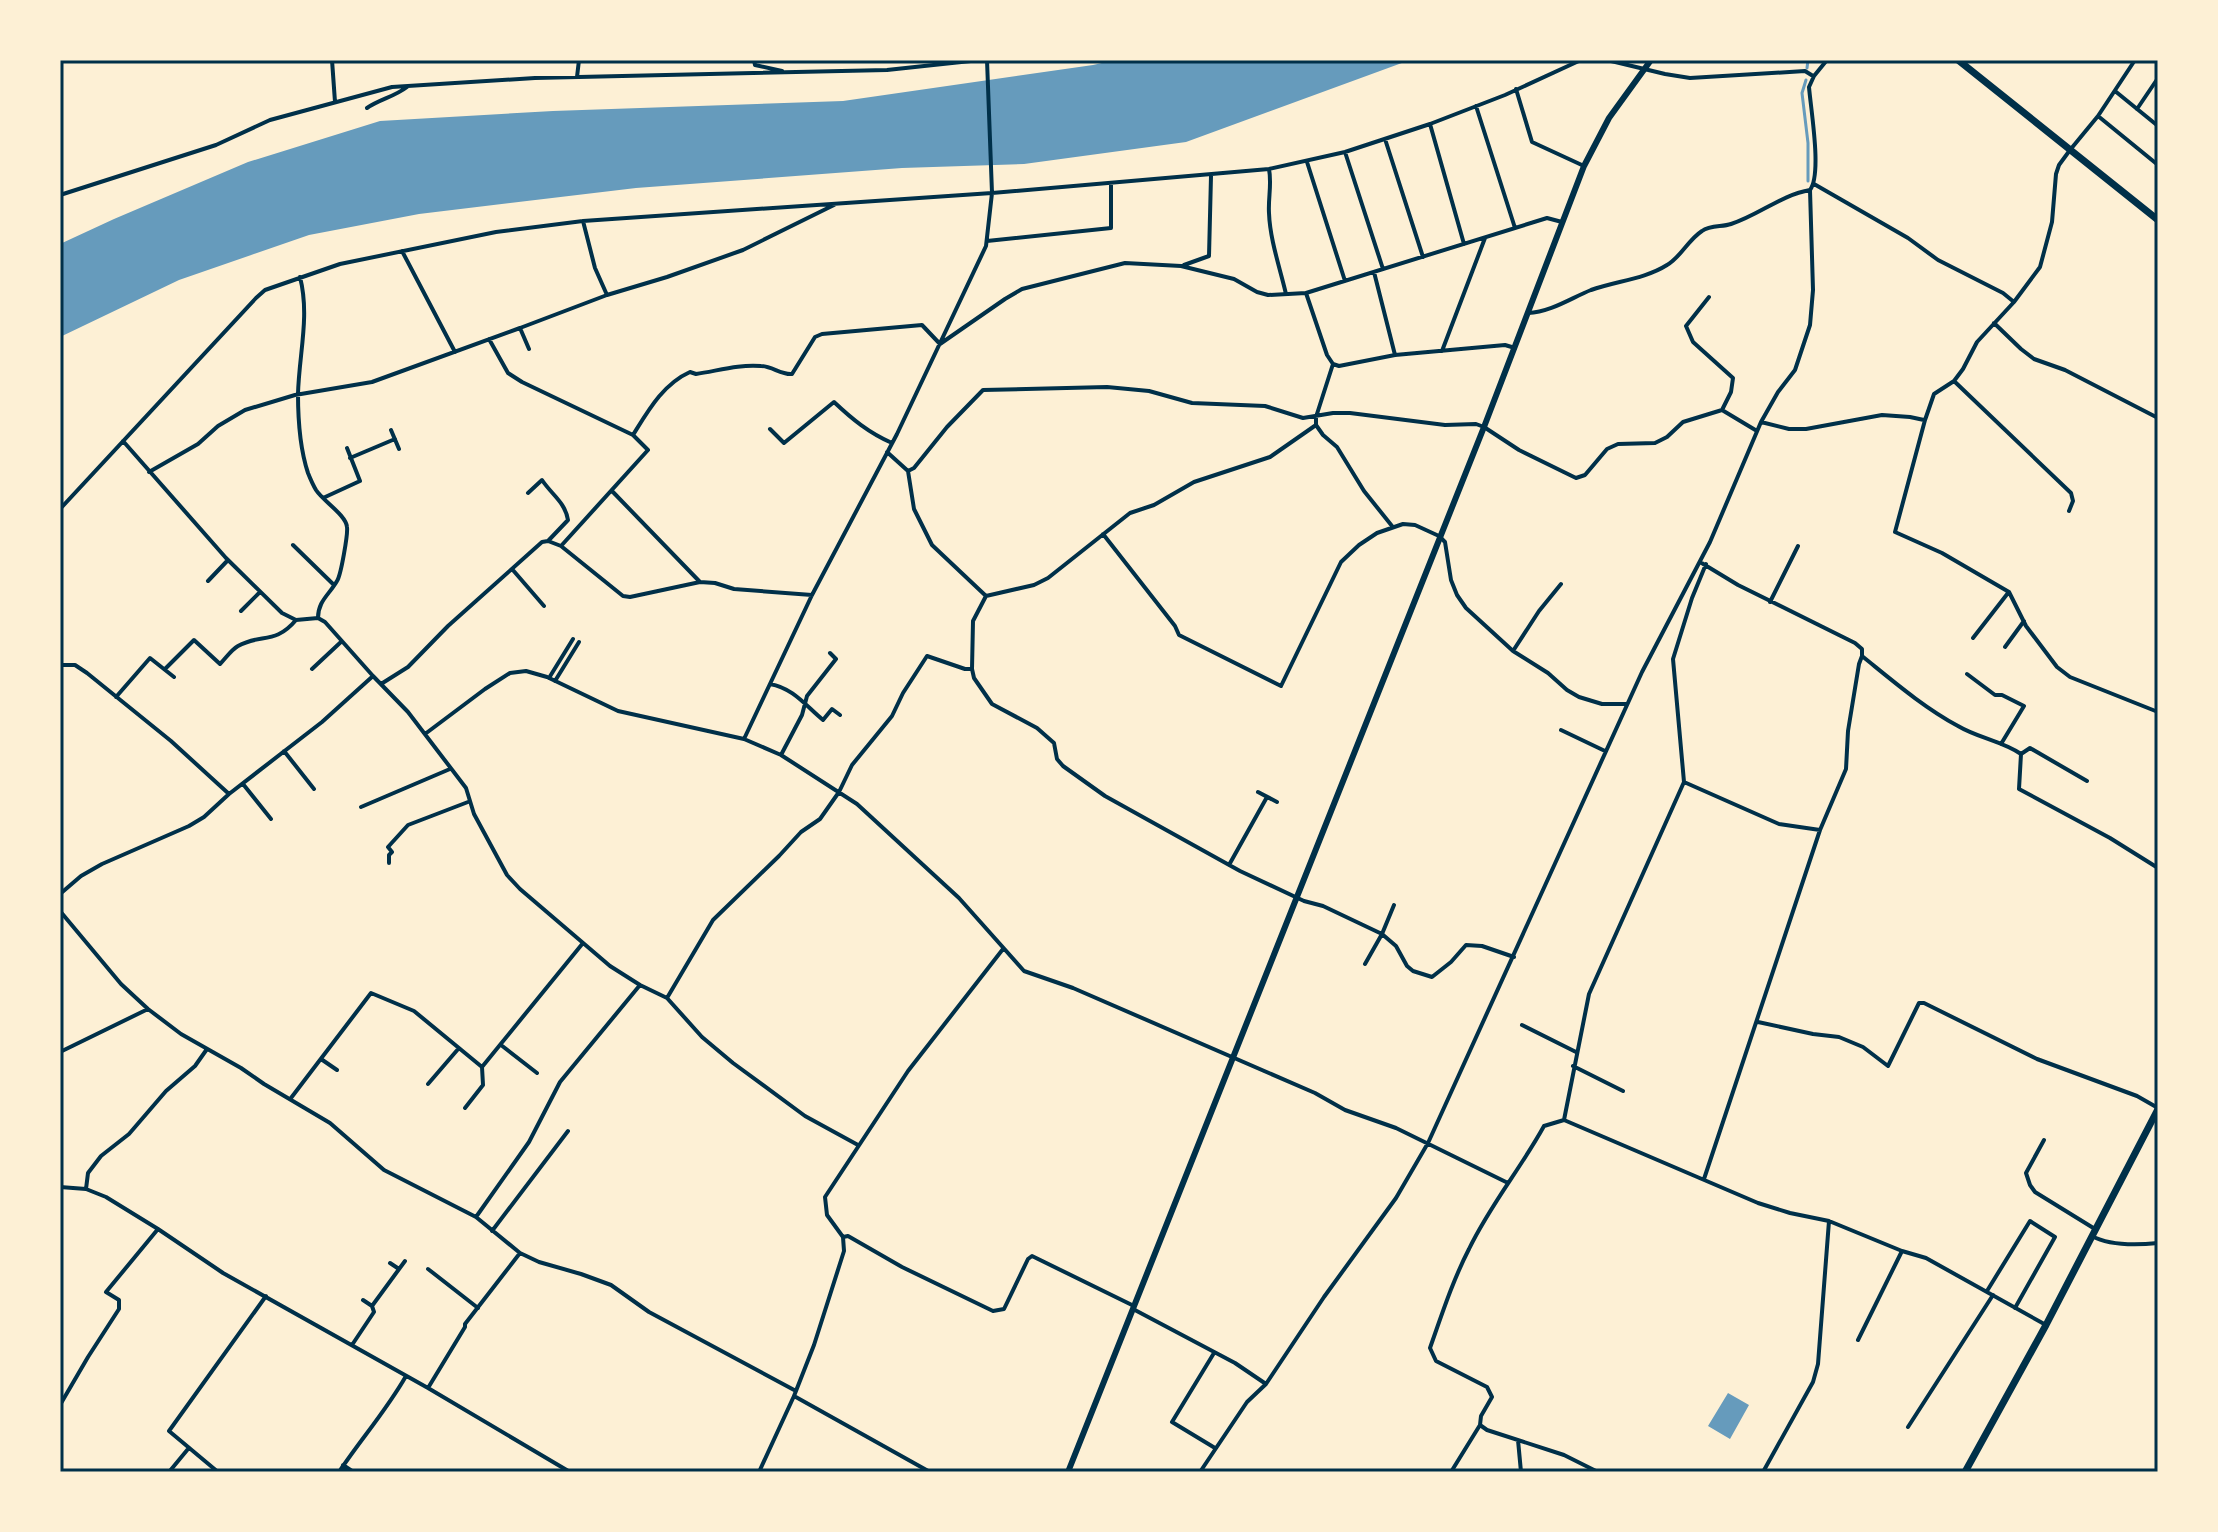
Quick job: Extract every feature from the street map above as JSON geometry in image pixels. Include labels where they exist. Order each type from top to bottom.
[{"type":"main road","points":[[1958,60],[2158,220]]},
{"type":"main road","points":[[1965,1472],[2046,1325],[2158,1109]]},
{"type":"street","points":[[332,60],[335,102]]},
{"type":"street","points":[[577,77],[579,60]]},
{"type":"street","points":[[754,60],[755,65],[784,72]]},
{"type":"street","points":[[60,195],[216,145],[270,120],[392,87],[577,77],[887,70],[980,60]]},
{"type":"street","points":[[744,739],[812,595],[892,443],[987,241],[991,190],[987,60]]},
{"type":"street","points":[[60,509],[265,290],[340,264],[496,232],[583,221],[991,190],[1111,184],[1269,169],[1345,152],[1430,124],[1581,60]]},
{"type":"street","points":[[1607,60],[1690,78],[1805,71],[1814,76]]},
{"type":"street","points":[[1068,1472],[1330,818],[1584,166],[1609,118],[1651,60]]},
{"type":"street","points":[[1564,1120],[1589,994],[1684,782],[1673,659],[1703,563],[1757,431],[1778,392],[1795,370],[1810,325],[1813,290],[1810,190],[1817,169],[1809,87],[1827,60]]},
{"type":"street","points":[[2135,60],[2098,116],[2059,165],[2052,222],[2040,267],[2014,302],[1977,342],[1954,381],[1934,394],[1895,532],[1942,553],[2009,592],[2024,621],[2057,667],[2070,677],[2158,712]]},
{"type":"street","points":[[2137,109],[2157,82]]},
{"type":"street","points":[[367,108],[396,96],[407,87]]},
{"type":"street","points":[[1516,89],[1532,142],[1584,166]]},
{"type":"street","points":[[2115,91],[2158,126]]},
{"type":"street","points":[[1476,106],[1515,228]]},
{"type":"street","points":[[2098,116],[2158,165]]},
{"type":"street","points":[[1430,124],[1464,244]]},
{"type":"street","points":[[1385,139],[1423,257]]},
{"type":"street","points":[[1345,152],[1383,269]]},
{"type":"street","points":[[1307,162],[1345,281]]},
{"type":"street","points":[[1269,169],[1270,228],[1286,294]]},
{"type":"street","points":[[1181,266],[1209,256],[1211,175]]},
{"type":"street","points":[[987,241],[1111,228],[1111,184]]},
{"type":"street","points":[[1814,184],[1908,238],[1938,260],[2003,293],[2014,302]]},
{"type":"street","points":[[1527,313],[1540,313],[1593,290],[1665,267],[1700,231],[1730,224],[1779,200],[1810,190]]},
{"type":"street","points":[[149,472],[198,444],[218,426],[245,410],[298,394],[372,382],[607,295],[743,250],[835,203]]},
{"type":"street","points":[[940,344],[1022,289],[1125,263],[1181,266],[1234,279],[1268,295],[1306,293],[1547,218],[1562,222]]},
{"type":"street","points":[[583,221],[595,268],[607,295]]},
{"type":"street","points":[[1442,351],[1485,238]]},
{"type":"street","points":[[402,251],[455,352]]},
{"type":"street","points":[[1374,272],[1395,355]]},
{"type":"street","points":[[300,277],[304,292],[304,335],[298,394],[300,429],[308,472],[316,491],[345,521],[348,530],[341,573],[321,600],[318,618]]},
{"type":"street","points":[[1306,293],[1327,355],[1333,364],[1339,366],[1395,355],[1505,345],[1515,348]]},
{"type":"street","points":[[908,471],[983,390],[1107,387],[1149,391],[1192,403],[1265,406],[1303,418],[1350,413],[1445,425],[1476,424],[1519,450],[1576,478],[1585,475],[1607,449],[1618,444],[1655,443],[1683,422],[1722,410],[1731,392],[1733,378],[1693,342],[1686,326],[1709,297]]},
{"type":"street","points":[[1994,323],[2034,359],[2065,370],[2158,418]]},
{"type":"street","points":[[633,435],[669,385],[690,372],[696,374],[742,366],[763,366],[786,375],[792,374],[815,337],[822,334],[922,325],[940,344]]},
{"type":"street","points":[[520,328],[529,349]]},
{"type":"street","points":[[489,339],[508,373],[633,435],[648,450],[561,546]]},
{"type":"street","points":[[1333,364],[1316,425],[1337,447],[1364,491],[1392,526]]},
{"type":"street","points":[[1954,381],[2071,493],[2073,501],[2069,511]]},
{"type":"street","points":[[770,429],[784,443],[834,402],[854,421],[892,443]]},
{"type":"street","points":[[1722,410],[1757,431]]},
{"type":"street","points":[[1761,422],[1797,429],[1882,415],[1925,420]]},
{"type":"street","points":[[1316,425],[1270,457],[1194,482],[1154,505],[1130,513],[1048,578],[1034,585],[986,596],[973,621],[974,678],[992,704],[1037,728],[1054,743],[1057,759],[1063,766],[1105,796],[1229,865],[1382,934],[1396,946],[1413,971],[1432,977],[1466,945],[1482,946],[1514,957]]},
{"type":"street","points":[[391,430],[399,449]]},
{"type":"street","points":[[350,458],[395,439]]},
{"type":"street","points":[[123,441],[228,560],[282,613],[296,620],[318,618],[325,622],[408,712],[466,788],[469,801],[507,875],[520,889],[610,966],[667,998],[702,1037],[733,1063],[805,1116],[858,1145]]},
{"type":"street","points":[[323,498],[360,481],[347,448]]},
{"type":"street","points":[[887,452],[908,471],[914,509],[932,545],[986,596]]},
{"type":"street","points":[[528,493],[542,480],[563,503],[568,520],[548,541]]},
{"type":"street","points":[[612,491],[700,582]]},
{"type":"street","points":[[551,504],[557,497]]},
{"type":"street","points":[[1103,534],[1179,635],[1281,686],[1341,562],[1377,533],[1392,526],[1415,525],[1445,542],[1451,580],[1457,595],[1466,608],[1513,651],[1579,697],[1602,704],[1626,704]]},
{"type":"street","points":[[381,684],[408,667],[448,626],[542,542],[561,546],[623,596],[700,582],[734,589],[812,595]]},
{"type":"street","points":[[293,545],[334,585]]},
{"type":"street","points":[[1770,602],[1798,546]]},
{"type":"street","points":[[208,581],[228,560]]},
{"type":"street","points":[[1703,563],[1738,585],[1862,649],[1848,731],[1846,769],[1820,830],[1704,1179]]},
{"type":"street","points":[[1200,1472],[1247,1402],[1266,1384],[1413,1171],[1514,957],[1626,704],[1678,601],[1703,563]]},
{"type":"street","points":[[512,569],[544,606]]},
{"type":"street","points":[[1513,651],[1561,584]]},
{"type":"street","points":[[241,611],[260,592]]},
{"type":"street","points":[[1973,638],[2009,592]]},
{"type":"street","points":[[165,669],[194,640],[220,664],[241,644],[275,637],[296,620]]},
{"type":"street","points":[[2005,647],[2024,621]]},
{"type":"street","points":[[552,680],[573,639]]},
{"type":"street","points":[[312,669],[342,641]]},
{"type":"street","points":[[552,680],[579,642]]},
{"type":"street","points":[[781,755],[802,715],[807,696],[836,659],[830,653]]},
{"type":"street","points":[[667,998],[713,920],[801,832],[820,819],[839,792],[852,765],[892,716],[927,656],[972,669]]},
{"type":"street","points":[[1862,656],[1956,726],[2021,754]]},
{"type":"street","points":[[116,697],[150,658],[174,677]]},
{"type":"street","points":[[60,665],[75,665],[171,741],[229,794]]},
{"type":"street","points":[[425,734],[510,673],[526,671],[618,711],[744,739],[781,755],[857,804],[959,898],[1024,971],[1073,988],[1315,1093],[1345,1110],[1396,1128],[1508,1183]]},
{"type":"street","points":[[1967,674],[1995,695],[2002,695],[2024,706],[2001,744]]},
{"type":"street","points":[[60,894],[81,876],[102,864],[204,817],[242,783],[322,722],[373,676]]},
{"type":"street","points":[[770,684],[783,686],[823,720],[832,709],[840,715]]},
{"type":"street","points":[[1561,730],[1605,751]]},
{"type":"street","points":[[2021,754],[2030,748],[2087,781]]},
{"type":"street","points":[[284,751],[314,789]]},
{"type":"street","points":[[2021,754],[2019,789],[2158,868]]},
{"type":"street","points":[[361,807],[450,769]]},
{"type":"street","points":[[1684,782],[1779,824],[1820,830]]},
{"type":"street","points":[[242,783],[271,819]]},
{"type":"street","points":[[1258,792],[1277,802]]},
{"type":"street","points":[[1229,865],[1267,797]]},
{"type":"street","points":[[389,863],[392,852],[388,847],[408,825],[469,801]]},
{"type":"street","points":[[1249,829],[1258,834]]},
{"type":"street","points":[[1365,964],[1394,905]]},
{"type":"street","points":[[60,911],[121,984],[148,1009],[181,1034],[330,1123],[384,1170],[476,1217],[520,1253],[611,1285],[649,1312],[930,1472]]},
{"type":"street","points":[[465,1108],[483,1085],[482,1067],[583,943]]},
{"type":"street","points":[[759,1472],[795,1394],[844,1251],[843,1237],[827,1215],[825,1197],[922,1052],[1003,949]]},
{"type":"street","points":[[476,1217],[529,1142],[560,1082],[640,985]]},
{"type":"street","points":[[291,1098],[371,993],[414,1011],[482,1067]]},
{"type":"street","points":[[1758,1022],[1839,1037],[1863,1047],[1888,1066],[1919,1003],[1924,1003],[2037,1059],[2137,1096],[2158,1109]]},
{"type":"street","points":[[60,1052],[148,1009]]},
{"type":"street","points":[[1522,1025],[1576,1052]]},
{"type":"street","points":[[501,1044],[537,1073]]},
{"type":"street","points":[[428,1084],[459,1048]]},
{"type":"street","points":[[86,1189],[88,1173],[101,1156],[129,1134],[166,1091],[195,1066],[207,1049]]},
{"type":"street","points":[[321,1059],[337,1070]]},
{"type":"street","points":[[1573,1066],[1623,1091]]},
{"type":"street","points":[[1451,1472],[1480,1425],[1481,1416],[1492,1397],[1487,1387],[1436,1361],[1430,1348],[1469,1247],[1527,1158],[1544,1126],[1564,1120],[1758,1203],[1829,1221],[1926,1258],[2046,1325]]},
{"type":"street","points":[[492,1231],[568,1131]]},
{"type":"street","points":[[2044,1140],[2026,1173],[2035,1192],[2101,1241],[2144,1245],[2158,1243]]},
{"type":"street","points":[[60,1187],[86,1189],[106,1197],[223,1273],[570,1472]]},
{"type":"street","points":[[1763,1472],[1807,1393],[1818,1364],[1829,1221]]},
{"type":"street","points":[[1987,1292],[2030,1221],[2055,1237],[2015,1308]]},
{"type":"street","points":[[60,1405],[119,1309],[119,1300],[106,1292],[158,1229]]},
{"type":"street","points":[[843,1237],[848,1236],[902,1267],[993,1311],[1004,1309],[1032,1256],[1134,1307],[1235,1363],[1266,1384]]},
{"type":"street","points":[[1858,1340],[1902,1251]]},
{"type":"street","points":[[428,1388],[465,1324],[520,1253]]},
{"type":"street","points":[[372,1306],[405,1261]]},
{"type":"street","points":[[390,1263],[399,1269]]},
{"type":"street","points":[[428,1269],[478,1308]]},
{"type":"street","points":[[1908,1427],[1993,1295]]},
{"type":"street","points":[[218,1472],[169,1431],[266,1296]]},
{"type":"street","points":[[352,1345],[374,1312],[372,1306],[363,1300]]},
{"type":"street","points":[[1214,1353],[1172,1422],[1215,1448]]},
{"type":"street","points":[[339,1472],[407,1376]]},
{"type":"street","points":[[365,1420],[374,1426]]},
{"type":"street","points":[[1480,1425],[1564,1455],[1598,1472]]},
{"type":"street","points":[[1518,1440],[1521,1472]]},
{"type":"street","points":[[169,1472],[188,1448]]},
{"type":"street","points":[[343,1465],[352,1471]]},
{"type":"water","points":[[1115,60],[1410,60],[1186,142],[1024,164],[902,168],[636,188],[419,214],[309,235],[179,280],[60,337],[60,244],[248,162],[380,121],[553,111],[843,101]]},
{"type":"water","points":[[1728,1393],[1749,1405],[1730,1439],[1708,1426]]},
{"type":"waterway","points":[[1807,68],[1808,60]]},
{"type":"waterway","points":[[1806,80],[1802,93],[1808,143],[1808,181]]}]
